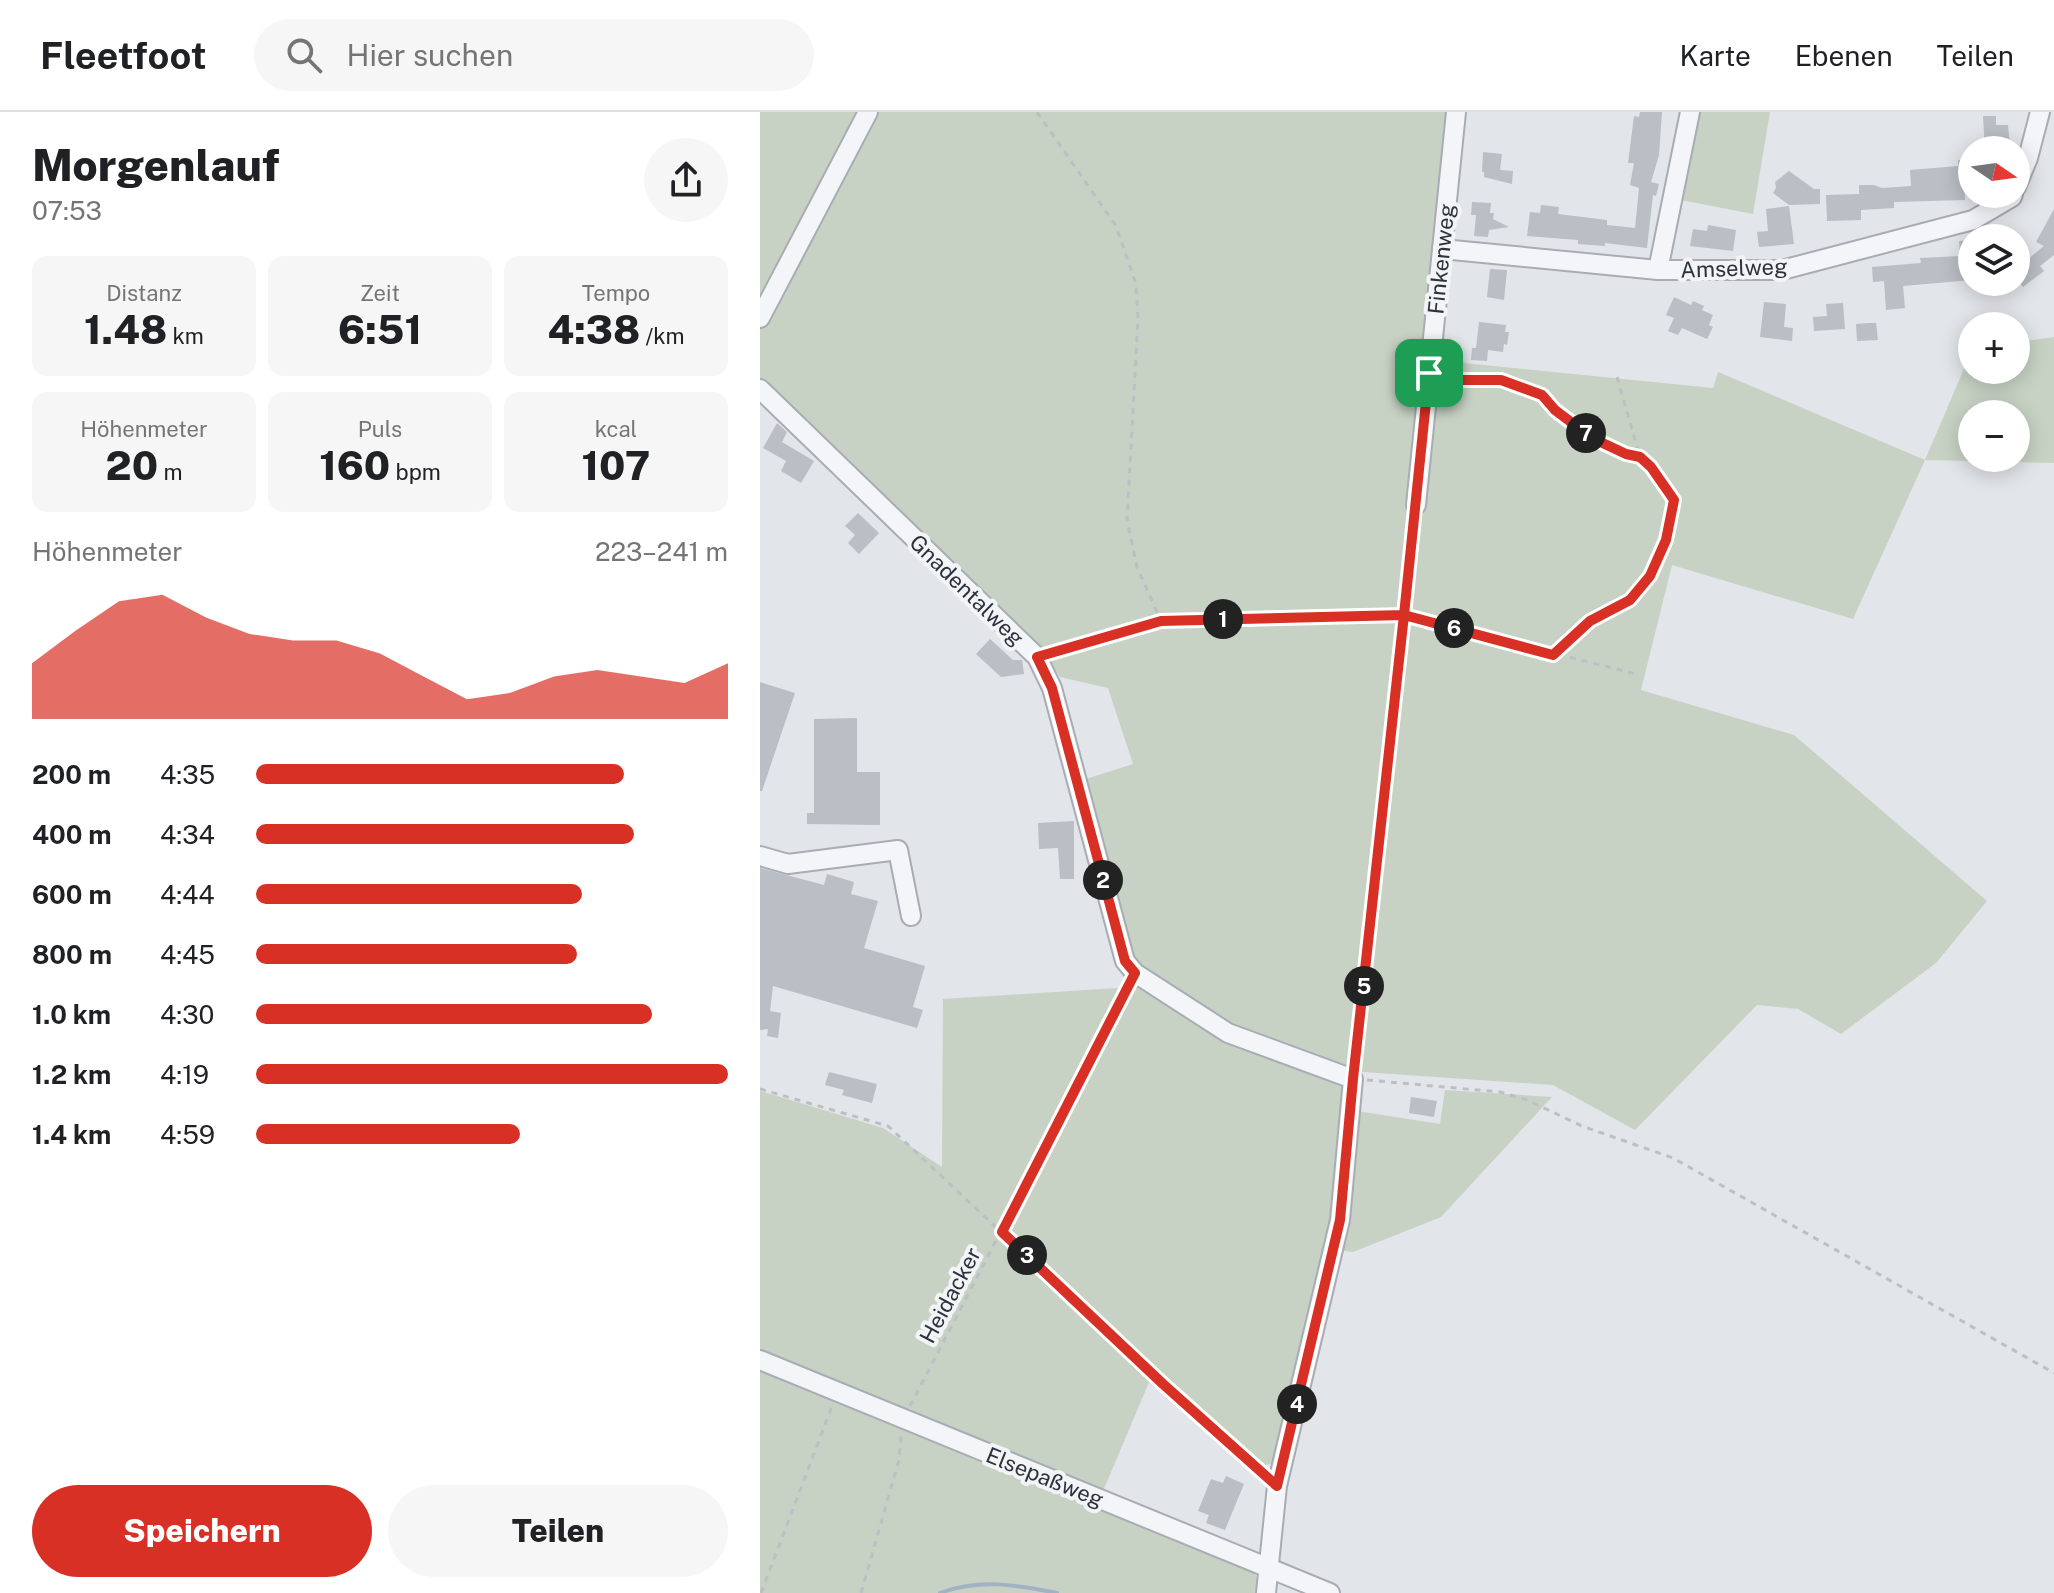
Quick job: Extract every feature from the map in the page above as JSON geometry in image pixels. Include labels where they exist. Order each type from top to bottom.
[{"type":"street","points":[[760,318],[868,112]]},
{"type":"street","name":"Finkenweg","points":[[1416,505],[1456,112]]},
{"type":"street","points":[[1658,270],[1690,112]]},
{"type":"street","points":[[2030,150],[2040,112]]},
{"type":"street","name":"Amselweg","points":[[1442,249],[1658,270],[1782,270],[1973,220],[1993,208]]},
{"type":"street","name":"Gnadentalweg","points":[[760,389],[1037,657],[1052,688],[1125,961],[1135,973]]},
{"type":"street","points":[[760,856],[788,864],[898,850],[911,916]]},
{"type":"street","points":[[1135,973],[1228,1033],[1353,1079],[1340,1220],[1277,1486],[1266,1593]]},
{"type":"street","name":"Elsepaßweg","points":[[760,1360],[1330,1593]]},
{"type":"path","points":[[1037,112],[1116,226],[1136,284],[1138,318],[1127,520],[1137,567],[1161,621]]},
{"type":"path","points":[[1429,373],[1451,380],[1501,380],[1542,395],[1555,410],[1592,438],[1640,457],[1651,467],[1674,500],[1666,540],[1650,576],[1630,600],[1590,621],[1553,655]]},
{"type":"path","points":[[1617,377],[1640,457]]},
{"type":"path","points":[[1416,505],[1353,1079],[1500,1092],[1527,1100],[1582,1126],[1673,1158],[2054,1373]]},
{"type":"path","points":[[1037,657],[1161,621],[1404,615],[1636,674]]},
{"type":"path","name":"Heidacker","points":[[903,1419],[1135,973]]},
{"type":"path","points":[[760,1089],[888,1126],[1163,1384],[1277,1486]]},
{"type":"path","points":[[761,1593],[838,1392]]},
{"type":"path","points":[[861,1593],[899,1460],[903,1419]]},
{"type":"green space","points":[[760,112],[1449,112],[1424,359],[1713,388],[1718,372],[1925,460],[1853,619],[1672,565],[1641,690],[1794,735],[1987,901],[1936,963],[1841,1034],[1798,1009],[1757,1005],[1635,1130],[1553,1085],[1349,1071],[1332,1227],[1273,1463],[1262,1466],[1155,1368],[1098,1503],[1252,1569],[1259,1581],[1258,1593],[760,1593],[760,1091],[883,1128],[942,1167],[943,999],[1133,987],[1101,832],[1086,779],[1133,764],[1108,688],[1060,677],[1051,663],[760,378]]},
{"type":"green space","points":[[1698,112],[1770,112],[1753,214],[1681,200]]},
{"type":"green space","points":[[2054,337],[2054,463],[2030,462],[2030,400],[1958,400],[1958,461],[1925,460],[1958,383],[2030,384],[2030,340]]},
{"type":"green space","points":[[1445,1090],[1552,1097],[1441,1217],[1353,1252],[1338,1250],[1357,1111],[1440,1124]]},
{"type":"building","points":[[1640,112],[1662,112],[1659,155],[1651,182],[1659,184],[1656,196],[1653,195],[1647,248],[1605,243],[1605,246],[1578,244],[1578,240],[1527,236],[1530,212],[1540,213],[1541,205],[1559,207],[1558,214],[1607,220],[1607,225],[1635,228],[1639,188],[1630,185],[1634,163],[1628,163],[1634,116],[1639,117]]},
{"type":"building","points":[[1983,116],[1996,116],[1996,125],[2008,125],[2009,136],[1984,136]]},
{"type":"building","points":[[1483,152],[1502,154],[1500,170],[1513,171],[1512,184],[1484,177]]},
{"type":"building","points":[[1958,166],[1958,200],[1894,202],[1894,208],[1861,210],[1861,220],[1827,221],[1826,195],[1859,194],[1859,185],[1882,188],[1911,186],[1910,170]]},
{"type":"building","points":[[1789,171],[1814,189],[1820,189],[1820,204],[1789,205],[1773,193],[1775,182]]},
{"type":"building","points":[[1472,202],[1491,203],[1493,219],[1509,227],[1489,230],[1488,237],[1474,236],[1476,215],[1471,215]]},
{"type":"building","points":[[1789,206],[1794,244],[1759,247],[1757,232],[1768,231],[1766,209]]},
{"type":"building","points":[[2054,209],[2054,255],[2040,266],[2044,271],[2030,282],[2030,258],[2044,246],[2036,242]]},
{"type":"building","points":[[1708,225],[1736,230],[1733,251],[1690,246],[1693,229],[1707,231]]},
{"type":"building","points":[[1958,256],[1958,281],[1903,286],[1905,308],[1886,310],[1884,281],[1873,282],[1872,267],[1921,263],[1920,258]]},
{"type":"building","points":[[1490,269],[1507,270],[1504,300],[1487,297]]},
{"type":"building","points":[[1674,297],[1691,305],[1693,301],[1704,306],[1702,310],[1713,315],[1709,325],[1713,327],[1707,339],[1682,328],[1678,335],[1668,331],[1674,318],[1666,315]]},
{"type":"building","points":[[1764,302],[1786,304],[1784,327],[1793,328],[1792,341],[1760,337]]},
{"type":"building","points":[[1843,303],[1845,329],[1814,331],[1813,317],[1827,316],[1826,304]]},
{"type":"building","points":[[1479,322],[1506,325],[1505,332],[1509,332],[1503,352],[1488,350],[1487,361],[1471,360],[1472,348],[1476,348]]},
{"type":"building","points":[[1876,323],[1878,340],[1857,341],[1856,324]]},
{"type":"building","points":[[777,423],[787,432],[782,442],[814,461],[801,483],[781,471],[786,461],[763,448]]},
{"type":"building","points":[[858,513],[879,533],[859,554],[848,543],[855,535],[845,526]]},
{"type":"building","points":[[990,639],[1013,660],[1022,660],[1024,674],[1001,677],[976,654]]},
{"type":"building","points":[[760,682],[795,693],[762,791],[760,791]]},
{"type":"building","points":[[857,718],[857,772],[880,772],[880,825],[807,824],[807,813],[814,813],[814,719]]},
{"type":"building","points":[[1074,821],[1074,879],[1060,879],[1058,848],[1039,849],[1038,823]]},
{"type":"building","points":[[760,868],[824,885],[827,874],[854,882],[851,894],[878,901],[864,948],[925,966],[913,1007],[923,1010],[917,1028],[773,986],[770,1011],[781,1013],[778,1038],[767,1036],[768,1029],[760,1030]]},
{"type":"building","points":[[829,1072],[877,1084],[872,1103],[842,1095],[844,1090],[825,1085]]},
{"type":"building","points":[[1411,1097],[1437,1101],[1434,1117],[1409,1113]]},
{"type":"building","points":[[1226,1476],[1244,1484],[1225,1530],[1206,1523],[1209,1515],[1198,1511],[1211,1479],[1223,1483]]},
{"type":"waterway","points":[[940,1593],[984,1584],[1057,1593]]},
{"type":"route","points":[[1429,373],[1404,615],[1161,621],[1037,657],[1052,688],[1125,961],[1135,973],[1002,1232],[1163,1384],[1277,1486],[1340,1220],[1404,615],[1553,655],[1590,621],[1630,600],[1650,576],[1666,540],[1674,500],[1651,467],[1640,457],[1592,438],[1555,410],[1542,395],[1501,380],[1451,380],[1429,373]]}]
